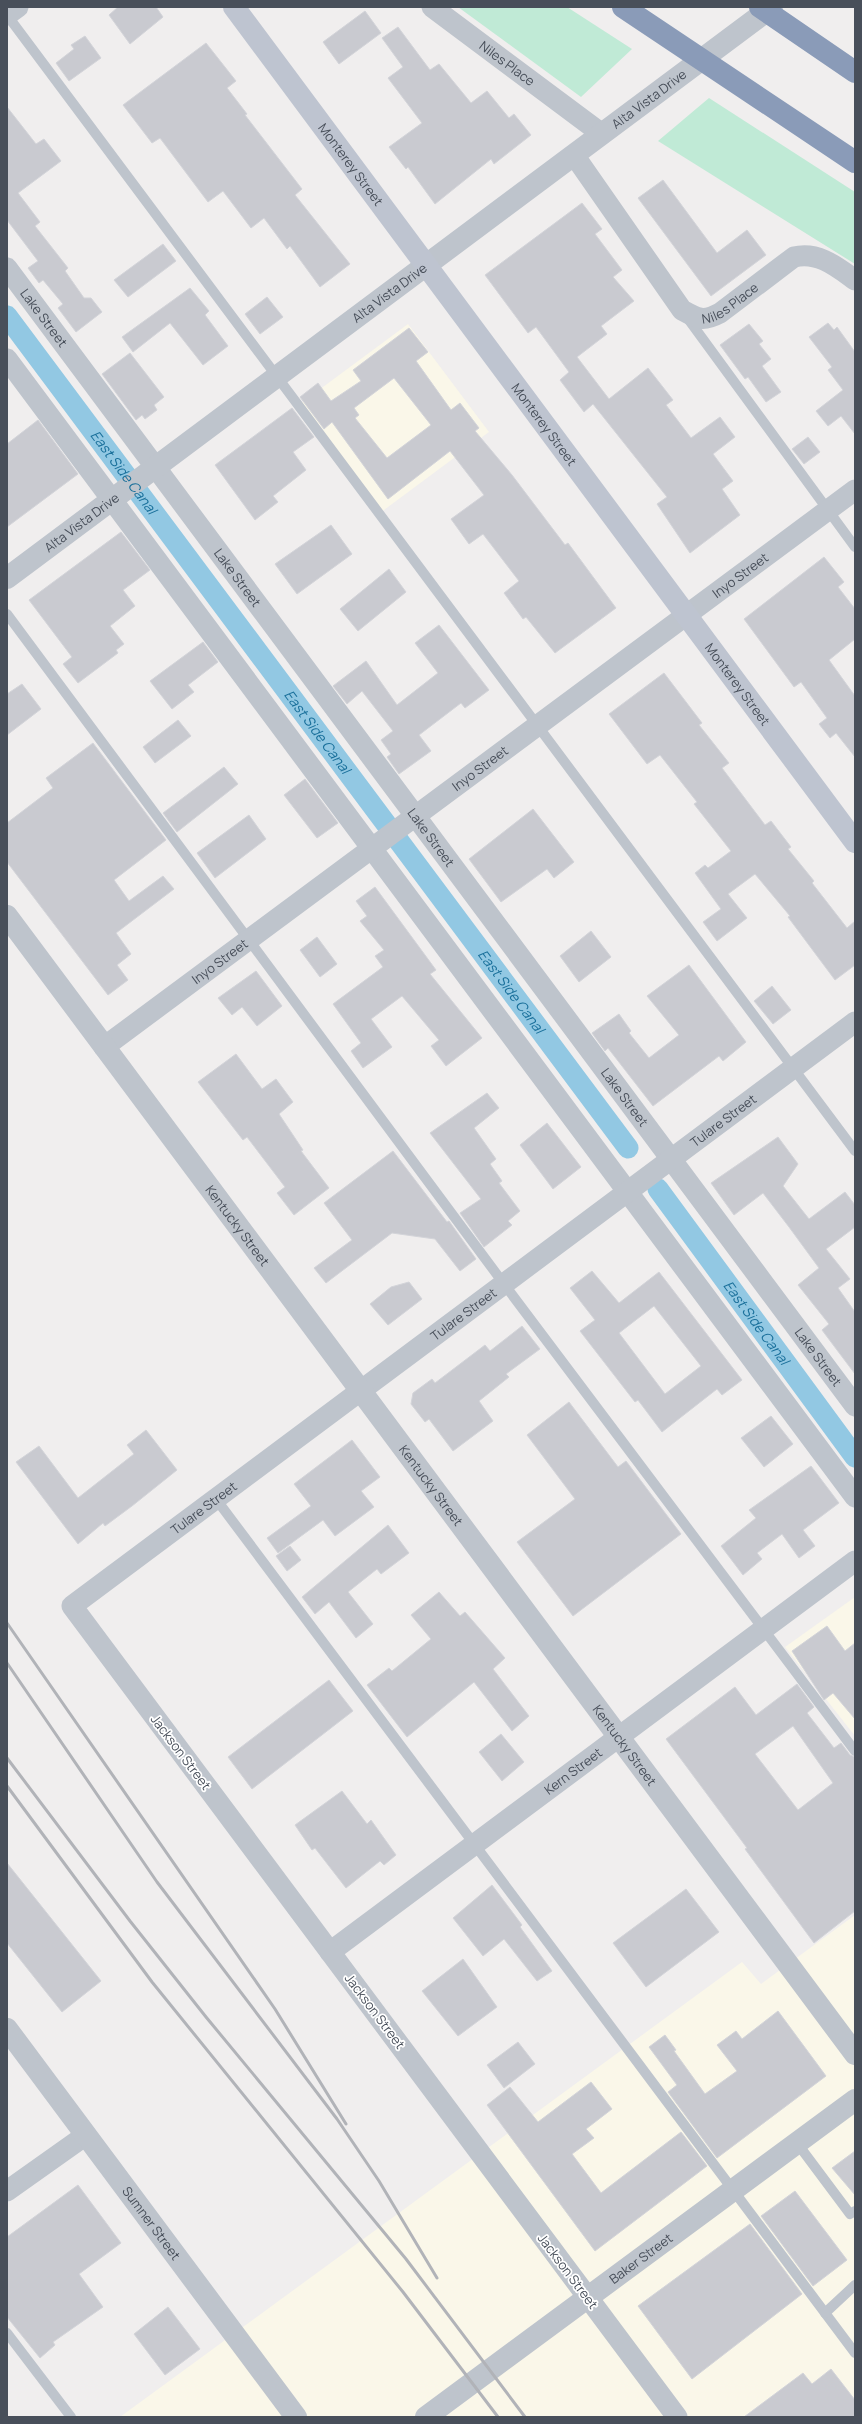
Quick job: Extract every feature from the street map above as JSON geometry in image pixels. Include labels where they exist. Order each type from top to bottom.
[{"type":"highway","points":[[624,7],[855,162]]},
{"type":"highway","points":[[760,7],[855,72]]},
{"type":"main road","name":"Monterey Street","points":[[234,7],[855,842]]},
{"type":"street","points":[[7,15],[18,7]]},
{"type":"street","name":"Niles Place","points":[[432,7],[602,134]]},
{"type":"street","name":"Alta Vista Drive","points":[[7,578],[772,7]]},
{"type":"street","name":"Niles Place","points":[[574,155],[682,310],[697,318],[708,319],[720,313],[794,257],[801,255],[828,261],[855,280]]},
{"type":"street","name":"Lake Street","points":[[7,268],[855,1406]]},
{"type":"street","points":[[7,359],[855,1497]]},
{"type":"street","name":"Inyo Street","points":[[104,1047],[855,490]]},
{"type":"street","name":"Kentucky Street","points":[[7,916],[855,2054]]},
{"type":"street","name":"Tulare Street","points":[[72,1606],[855,1022]]},
{"type":"street","name":"Kern Street","points":[[330,1952],[855,1561]]},
{"type":"street","name":"Jackson Street","points":[[72,1606],[677,2417]]},
{"type":"street","name":"Sumner Street","points":[[7,2029],[296,2417]]},
{"type":"street","name":"Baker Street","points":[[426,2417],[472,2381],[589,2298],[855,2100]]},
{"type":"street","points":[[7,2191],[86,2135]]},
{"type":"lane","points":[[7,15],[855,1151]]},
{"type":"lane","points":[[682,310],[855,547]]},
{"type":"lane","points":[[7,614],[504,1284],[855,1751]]},
{"type":"lane","points":[[216,1499],[855,2353]]},
{"type":"lane","points":[[797,2143],[850,2214],[855,2211]]},
{"type":"lane","points":[[825,2312],[855,2285]]},
{"type":"lane","points":[[7,2333],[71,2417]]},
{"type":"shaded area","points":[[408,324],[489,432],[380,513],[300,404]]},
{"type":"shaded area","points":[[855,1597],[855,1736],[785,1647]]},
{"type":"shaded area","points":[[855,1915],[855,2417],[120,2417],[742,1962],[761,1984]]},
{"type":"green space","points":[[458,7],[567,7],[632,49],[581,97]]},
{"type":"green space","points":[[709,98],[855,192],[855,264],[658,141]]},
{"type":"building","points":[[118,7],[156,7],[163,17],[130,44],[109,15]]},
{"type":"building","points":[[365,11],[381,33],[339,64],[323,42]]},
{"type":"building","points":[[398,27],[430,70],[439,64],[471,103],[487,91],[509,118],[514,114],[531,135],[494,164],[491,159],[435,204],[408,167],[406,169],[389,147],[422,123],[388,78],[403,67],[382,38]]},
{"type":"building","points":[[85,36],[101,58],[69,81],[56,63],[74,49],[71,45]]},
{"type":"building","points":[[206,43],[236,81],[227,88],[247,114],[245,115],[302,189],[295,195],[350,264],[320,287],[290,246],[287,249],[264,218],[251,228],[223,191],[208,202],[160,138],[152,143],[123,105]]},
{"type":"building","points":[[7,107],[36,144],[44,139],[61,161],[18,193],[40,222],[35,226],[68,268],[65,271],[84,298],[91,298],[102,312],[76,332],[58,308],[63,304],[43,280],[39,283],[28,268],[38,261],[7,220]]},
{"type":"building","points":[[663,180],[717,253],[747,230],[766,255],[711,296],[638,198]]},
{"type":"building","points":[[582,203],[602,229],[595,234],[622,270],[613,277],[634,301],[601,326],[607,334],[577,357],[609,399],[648,368],[673,400],[666,405],[691,438],[720,417],[735,437],[713,454],[733,481],[722,489],[740,515],[690,553],[657,504],[667,497],[593,404],[584,412],[560,380],[569,372],[536,327],[528,333],[485,275]]},
{"type":"building","points":[[163,244],[176,261],[128,297],[114,280]]},
{"type":"building","points":[[190,288],[209,311],[205,315],[228,346],[203,365],[170,323],[133,352],[122,337]]},
{"type":"building","points":[[267,297],[283,317],[260,334],[245,314]]},
{"type":"building","points":[[828,323],[834,330],[837,327],[855,352],[855,434],[841,416],[828,426],[816,411],[843,390],[828,370],[832,367],[809,337]]},
{"type":"building","points":[[749,324],[763,341],[759,344],[771,359],[762,366],[781,392],[766,402],[748,377],[745,379],[720,345]]},
{"type":"building","points":[[409,328],[428,352],[416,361],[451,410],[460,403],[479,428],[475,431],[512,475],[565,545],[568,543],[616,608],[555,653],[526,617],[523,619],[504,593],[519,581],[483,534],[469,544],[451,519],[484,495],[450,451],[388,499],[332,422],[324,429],[300,397],[318,383],[331,401],[361,381],[353,370]],"holes":[[[394,378],[431,425],[387,458],[355,418],[359,415],[354,408]]]},
{"type":"building","points":[[130,353],[164,397],[154,405],[157,410],[145,419],[142,415],[136,420],[102,374]]},
{"type":"building","points":[[292,408],[314,437],[293,452],[306,470],[273,496],[278,502],[255,520],[215,465]]},
{"type":"building","points":[[38,420],[78,474],[7,527],[7,444]]},
{"type":"building","points":[[808,437],[820,452],[804,464],[792,449]]},
{"type":"building","points":[[331,525],[352,554],[297,594],[275,564]]},
{"type":"building","points":[[121,532],[150,570],[123,590],[135,606],[110,626],[124,644],[116,650],[118,653],[78,683],[63,664],[72,657],[29,600]]},
{"type":"building","points":[[824,557],[844,582],[838,587],[855,609],[855,639],[829,660],[855,696],[855,757],[836,733],[830,738],[819,724],[827,718],[801,682],[794,687],[744,619]]},
{"type":"building","points":[[389,569],[406,592],[358,631],[340,609]]},
{"type":"building","points":[[439,625],[489,690],[465,708],[461,703],[419,735],[431,751],[399,774],[387,757],[391,754],[381,740],[393,731],[362,691],[347,704],[333,686],[366,661],[397,705],[438,673],[415,643]]},
{"type":"building","points":[[203,642],[218,662],[188,685],[194,692],[172,709],[150,681]]},
{"type":"building","points":[[664,673],[702,723],[699,725],[729,763],[722,768],[765,825],[771,821],[791,847],[788,849],[814,881],[812,883],[847,928],[855,921],[855,965],[835,980],[788,917],[790,916],[755,874],[728,894],[747,918],[717,941],[703,922],[721,909],[695,873],[705,865],[708,868],[731,851],[694,804],[697,802],[660,755],[647,764],[609,714]]},
{"type":"building","points":[[22,684],[41,709],[7,735],[7,694]]},
{"type":"building","points":[[178,720],[191,736],[155,763],[143,747]]},
{"type":"building","points":[[93,743],[166,840],[114,880],[129,901],[163,876],[174,889],[116,933],[131,954],[117,965],[128,980],[108,995],[7,862],[7,823],[53,788],[46,778]]},
{"type":"building","points":[[224,767],[238,784],[177,832],[163,813]]},
{"type":"building","points":[[305,779],[338,823],[317,838],[284,795]]},
{"type":"building","points":[[533,809],[574,862],[554,878],[547,869],[501,902],[469,859]]},
{"type":"building","points":[[249,815],[266,839],[215,878],[197,853]]},
{"type":"building","points":[[375,887],[436,970],[430,974],[482,1038],[446,1066],[431,1046],[439,1040],[402,996],[371,1019],[392,1047],[363,1068],[351,1051],[361,1043],[333,1004],[383,967],[375,956],[384,950],[360,921],[367,916],[356,901]]},
{"type":"building","points":[[591,931],[611,957],[579,982],[560,956]]},
{"type":"building","points":[[317,937],[337,964],[320,977],[300,950]]},
{"type":"building","points":[[689,965],[746,1042],[723,1061],[719,1056],[653,1106],[608,1048],[605,1051],[592,1033],[619,1014],[631,1031],[629,1033],[649,1058],[679,1035],[647,996]]},
{"type":"building","points":[[256,971],[282,1006],[257,1026],[242,1007],[232,1015],[218,998]]},
{"type":"building","points":[[772,986],[791,1010],[773,1024],[754,1001]]},
{"type":"building","points":[[236,1054],[262,1089],[276,1079],[293,1102],[279,1114],[303,1150],[301,1151],[329,1188],[294,1215],[277,1193],[285,1187],[247,1137],[243,1140],[198,1082]]},
{"type":"building","points":[[487,1093],[499,1108],[474,1128],[496,1159],[490,1164],[502,1181],[499,1183],[520,1211],[508,1221],[512,1225],[484,1247],[460,1213],[481,1199],[430,1133]]},
{"type":"building","points":[[547,1123],[581,1167],[553,1189],[520,1145]]},
{"type":"building","points":[[778,1137],[798,1164],[783,1186],[809,1219],[845,1192],[855,1205],[855,1227],[826,1249],[850,1279],[838,1288],[855,1312],[855,1374],[822,1330],[829,1324],[798,1285],[819,1268],[789,1227],[763,1193],[734,1215],[711,1183]]},
{"type":"building","points":[[393,1151],[447,1222],[449,1221],[476,1259],[460,1271],[435,1239],[392,1233],[326,1283],[314,1268],[352,1240],[324,1203]]},
{"type":"building","points":[[592,1271],[619,1303],[659,1272],[742,1380],[722,1395],[717,1389],[662,1432],[638,1400],[635,1402],[580,1331],[595,1320],[570,1288]],"holes":[[[654,1306],[701,1366],[665,1394],[619,1333]]]},
{"type":"building","points":[[409,1282],[422,1299],[388,1325],[370,1304],[391,1287]]},
{"type":"building","points":[[522,1326],[540,1349],[506,1374],[509,1377],[479,1401],[493,1421],[453,1451],[429,1419],[425,1422],[411,1404],[413,1393],[432,1379],[435,1383],[485,1345],[490,1351]]},
{"type":"building","points":[[569,1402],[618,1467],[626,1461],[681,1534],[573,1616],[517,1542],[575,1499],[527,1435]]},
{"type":"building","points":[[771,1416],[793,1444],[764,1467],[741,1438]]},
{"type":"building","points":[[146,1430],[177,1470],[132,1506],[105,1526],[103,1523],[78,1544],[16,1462],[39,1446],[78,1498],[134,1454],[127,1445]]},
{"type":"building","points":[[352,1440],[380,1477],[361,1491],[374,1507],[335,1536],[323,1520],[278,1553],[267,1538],[311,1506],[294,1484]]},
{"type":"building","points":[[811,1466],[839,1503],[803,1530],[815,1546],[799,1558],[782,1534],[757,1553],[762,1559],[743,1575],[721,1546],[756,1518],[749,1510]]},
{"type":"building","points":[[388,1525],[409,1553],[381,1574],[377,1569],[348,1592],[373,1624],[356,1638],[329,1602],[315,1614],[302,1597]]},
{"type":"building","points":[[290,1546],[301,1560],[287,1571],[276,1556]]},
{"type":"building","points":[[439,1592],[460,1616],[465,1612],[505,1658],[493,1669],[529,1716],[512,1731],[474,1682],[407,1737],[367,1685],[389,1668],[392,1671],[431,1639],[411,1615]]},
{"type":"building","points":[[827,1626],[845,1651],[855,1643],[855,1719],[833,1693],[824,1700],[792,1651]]},
{"type":"building","points":[[329,1680],[353,1711],[252,1789],[228,1757]]},
{"type":"building","points":[[797,1684],[814,1707],[807,1713],[834,1748],[841,1743],[850,1755],[855,1757],[855,1911],[814,1943],[745,1849],[747,1848],[666,1739],[735,1687],[756,1715]],"holes":[[[793,1726],[833,1783],[798,1810],[755,1754]]]},
{"type":"building","points":[[501,1734],[524,1762],[502,1781],[479,1752]]},
{"type":"building","points":[[342,1791],[367,1824],[371,1820],[396,1855],[384,1865],[380,1861],[346,1888],[315,1848],[312,1850],[295,1825]]},
{"type":"building","points":[[7,1863],[101,1981],[62,2012],[7,1943]]},
{"type":"building","points":[[492,1885],[522,1925],[520,1927],[552,1971],[537,1981],[504,1939],[483,1956],[453,1918]]},
{"type":"building","points":[[686,1889],[719,1932],[646,1987],[613,1943]]},
{"type":"building","points":[[463,1959],[497,2007],[458,2036],[422,1991]]},
{"type":"building","points":[[778,2011],[826,2076],[717,2158],[668,2092],[677,2085],[649,2047],[665,2035],[676,2050],[674,2051],[705,2094],[737,2071],[717,2045],[736,2031],[742,2039]]},
{"type":"building","points":[[518,2042],[535,2064],[504,2088],[487,2065]]},
{"type":"building","points":[[591,2082],[612,2109],[586,2129],[594,2138],[572,2154],[601,2193],[681,2132],[707,2166],[595,2251],[487,2105],[510,2087],[538,2122]]},
{"type":"building","points":[[855,2151],[855,2195],[832,2168]]},
{"type":"building","points":[[78,2185],[121,2243],[79,2274],[103,2307],[53,2342],[55,2345],[40,2358],[7,2317],[7,2237]]},
{"type":"building","points":[[795,2191],[847,2260],[813,2286],[761,2216]]},
{"type":"building","points":[[750,2224],[802,2294],[692,2379],[638,2306]]},
{"type":"building","points":[[168,2307],[200,2349],[165,2375],[134,2334]]},
{"type":"building","points":[[831,2369],[855,2400],[855,2417],[744,2417],[803,2373],[812,2384]]},
{"type":"waterway","name":"East Side Canal","points":[[7,316],[628,1148]]},
{"type":"waterway","name":"East Side Canal","points":[[658,1189],[855,1457]]},
{"type":"railway","points":[[7,1623],[275,2009],[346,2124]]},
{"type":"railway","points":[[7,1663],[157,1882],[337,2119],[379,2181],[437,2278]]},
{"type":"railway","points":[[7,1758],[130,1921],[206,2017],[406,2259],[525,2417]]},
{"type":"railway","points":[[7,1786],[152,1982],[403,2292],[498,2417]]}]
